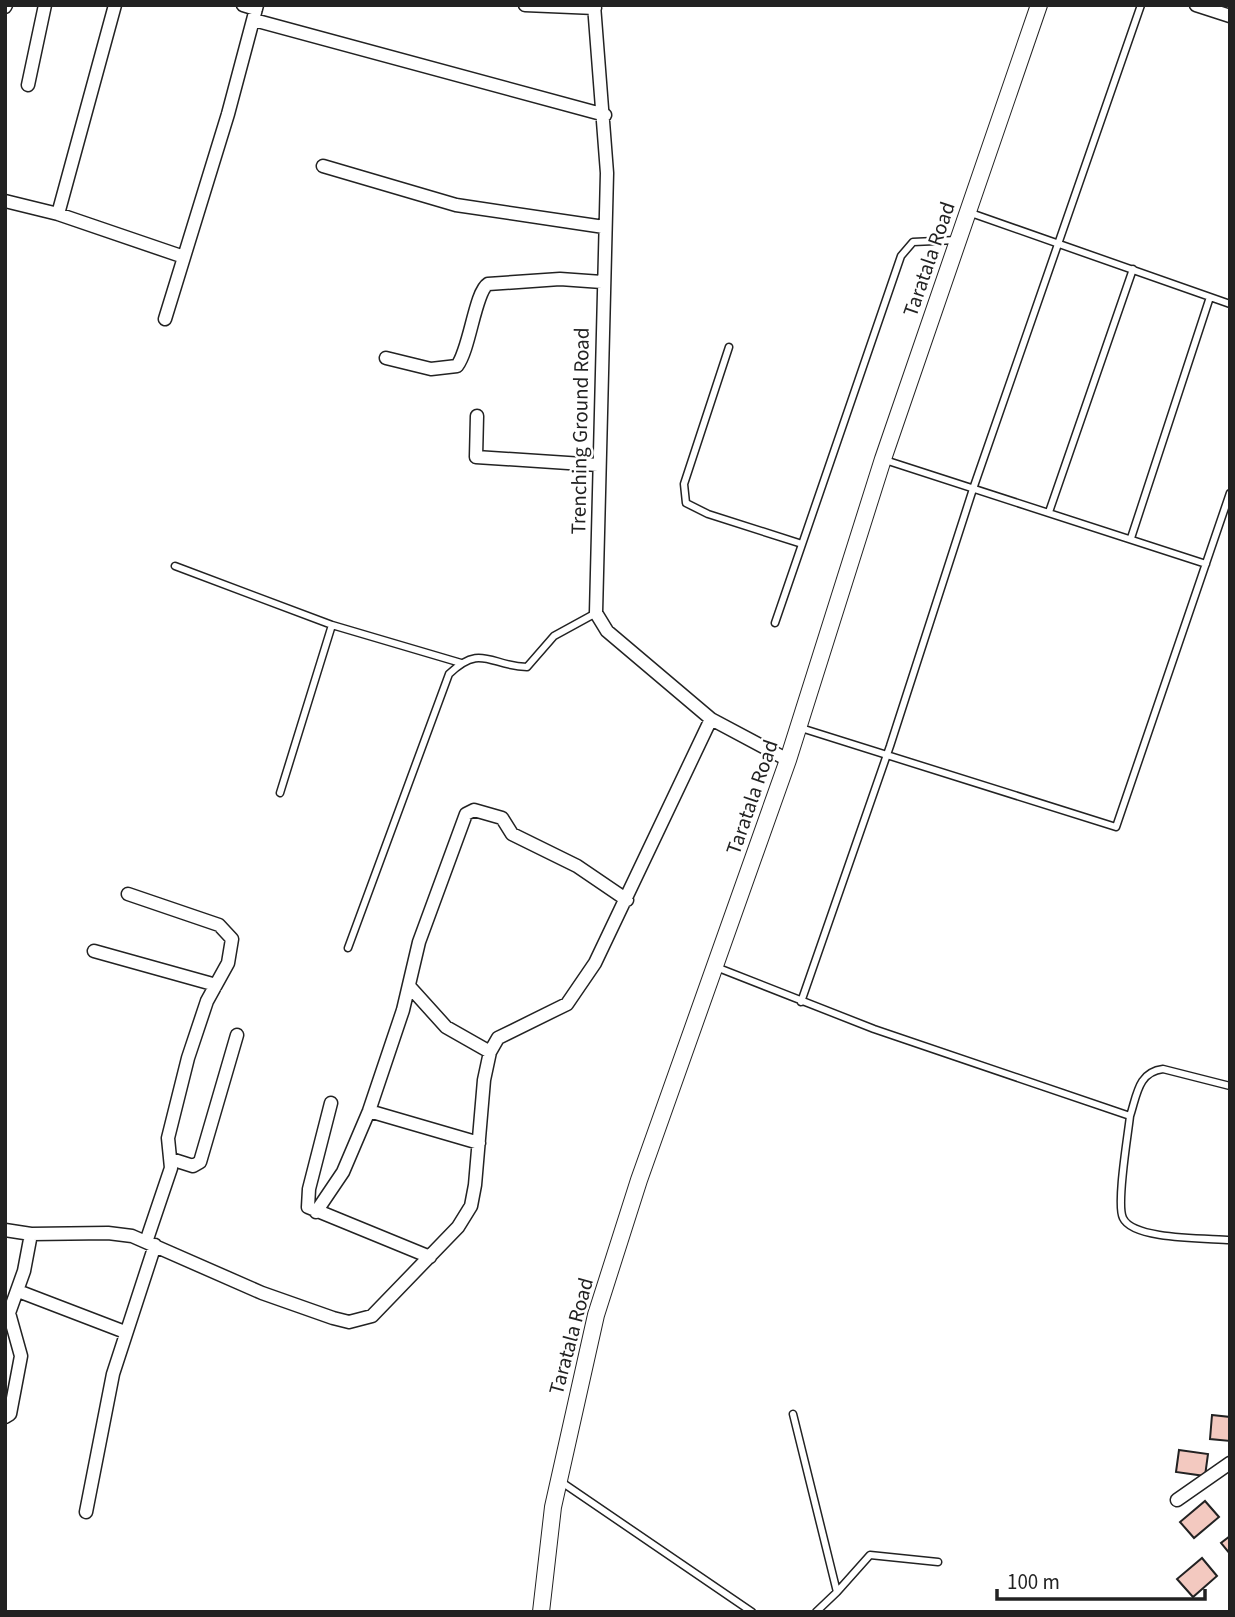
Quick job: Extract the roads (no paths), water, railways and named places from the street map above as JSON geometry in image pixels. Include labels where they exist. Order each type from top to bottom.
[{"type":"street","points":[[28,85],[46,5]]},
{"type":"street","points":[[58,214],[114,5]]},
{"type":"street","points":[[243,5],[604,115]]},
{"type":"street","points":[[524,5],[595,7]]},
{"type":"street","name":"Taratala Road","points":[[541,1612],[558,1479],[596,1315],[639,1180],[788,760],[883,459],[1039,5]]},
{"type":"street","points":[[1196,5],[1230,16]]},
{"type":"street","name":"Trenching Ground Road","points":[[595,7],[604,115],[596,613]]},
{"type":"street","points":[[165,319],[256,11]]},
{"type":"street","points":[[323,166],[456,205],[604,227]]},
{"type":"street","points":[[5,201],[58,214],[184,257]]},
{"type":"street","points":[[386,358],[430,369],[457,366],[475,320],[483,290],[488,284],[560,279],[602,282]]},
{"type":"street","points":[[477,416],[475,457],[598,465]]},
{"type":"street","points":[[596,613],[607,631],[711,719],[788,760]]},
{"type":"street","points":[[5,1230],[31,1234],[108,1233],[150,1243],[262,1293],[349,1322],[372,1316],[458,1227],[471,1206],[484,1080],[490,1052],[498,1038],[550,1015],[567,1004],[595,963],[711,719]]},
{"type":"street","points":[[316,1212],[343,1172],[369,1111],[409,985],[419,942],[464,817],[470,811],[502,818],[512,834],[577,866],[627,900]]},
{"type":"street","points":[[86,1513],[102,1421],[172,1168],[168,1138],[170,1122],[207,1001],[231,950],[232,939],[228,932],[209,921],[128,894]]},
{"type":"street","points":[[94,950],[216,985]]},
{"type":"street","points":[[409,985],[446,1027],[490,1052]]},
{"type":"street","points":[[171,1159],[193,1166],[204,1153],[237,1035]]},
{"type":"street","points":[[331,1103],[307,1200],[308,1207],[430,1257]]},
{"type":"street","points":[[369,1111],[479,1143]]},
{"type":"street","points":[[5,1417],[10,1414],[21,1356],[9,1313],[18,1291],[31,1234]]},
{"type":"street","points":[[18,1291],[125,1332]]},
{"type":"street","points":[[1177,1500],[1230,1463]]},
{"type":"lane","points":[[801,1002],[887,756],[973,489],[1141,5]]},
{"type":"lane","points":[[968,212],[1230,304]]},
{"type":"lane","points":[[775,623],[901,256],[913,242],[959,240]]},
{"type":"lane","points":[[1049,512],[1133,269]]},
{"type":"lane","points":[[1131,538],[1210,297]]},
{"type":"lane","points":[[729,347],[684,484],[686,503],[708,514],[802,544]]},
{"type":"lane","points":[[883,459],[1206,564]]},
{"type":"lane","points":[[799,727],[1116,827],[1230,493]]},
{"type":"lane","points":[[175,566],[332,625],[461,663]]},
{"type":"lane","points":[[348,948],[449,674],[461,663],[477,656],[527,667],[554,636],[596,613]]},
{"type":"lane","points":[[280,793],[332,625]]},
{"type":"lane","points":[[715,966],[801,1002],[1130,1116]]},
{"type":"lane","points":[[1230,1086],[1163,1069],[1152,1070],[1141,1080],[1130,1116],[1121,1206],[1125,1221],[1132,1228],[1147,1233],[1230,1240]]},
{"type":"lane","points":[[793,1414],[837,1592]]},
{"type":"lane","points":[[558,1479],[752,1612]]},
{"type":"lane","points":[[816,1612],[870,1555],[938,1562]]}]
